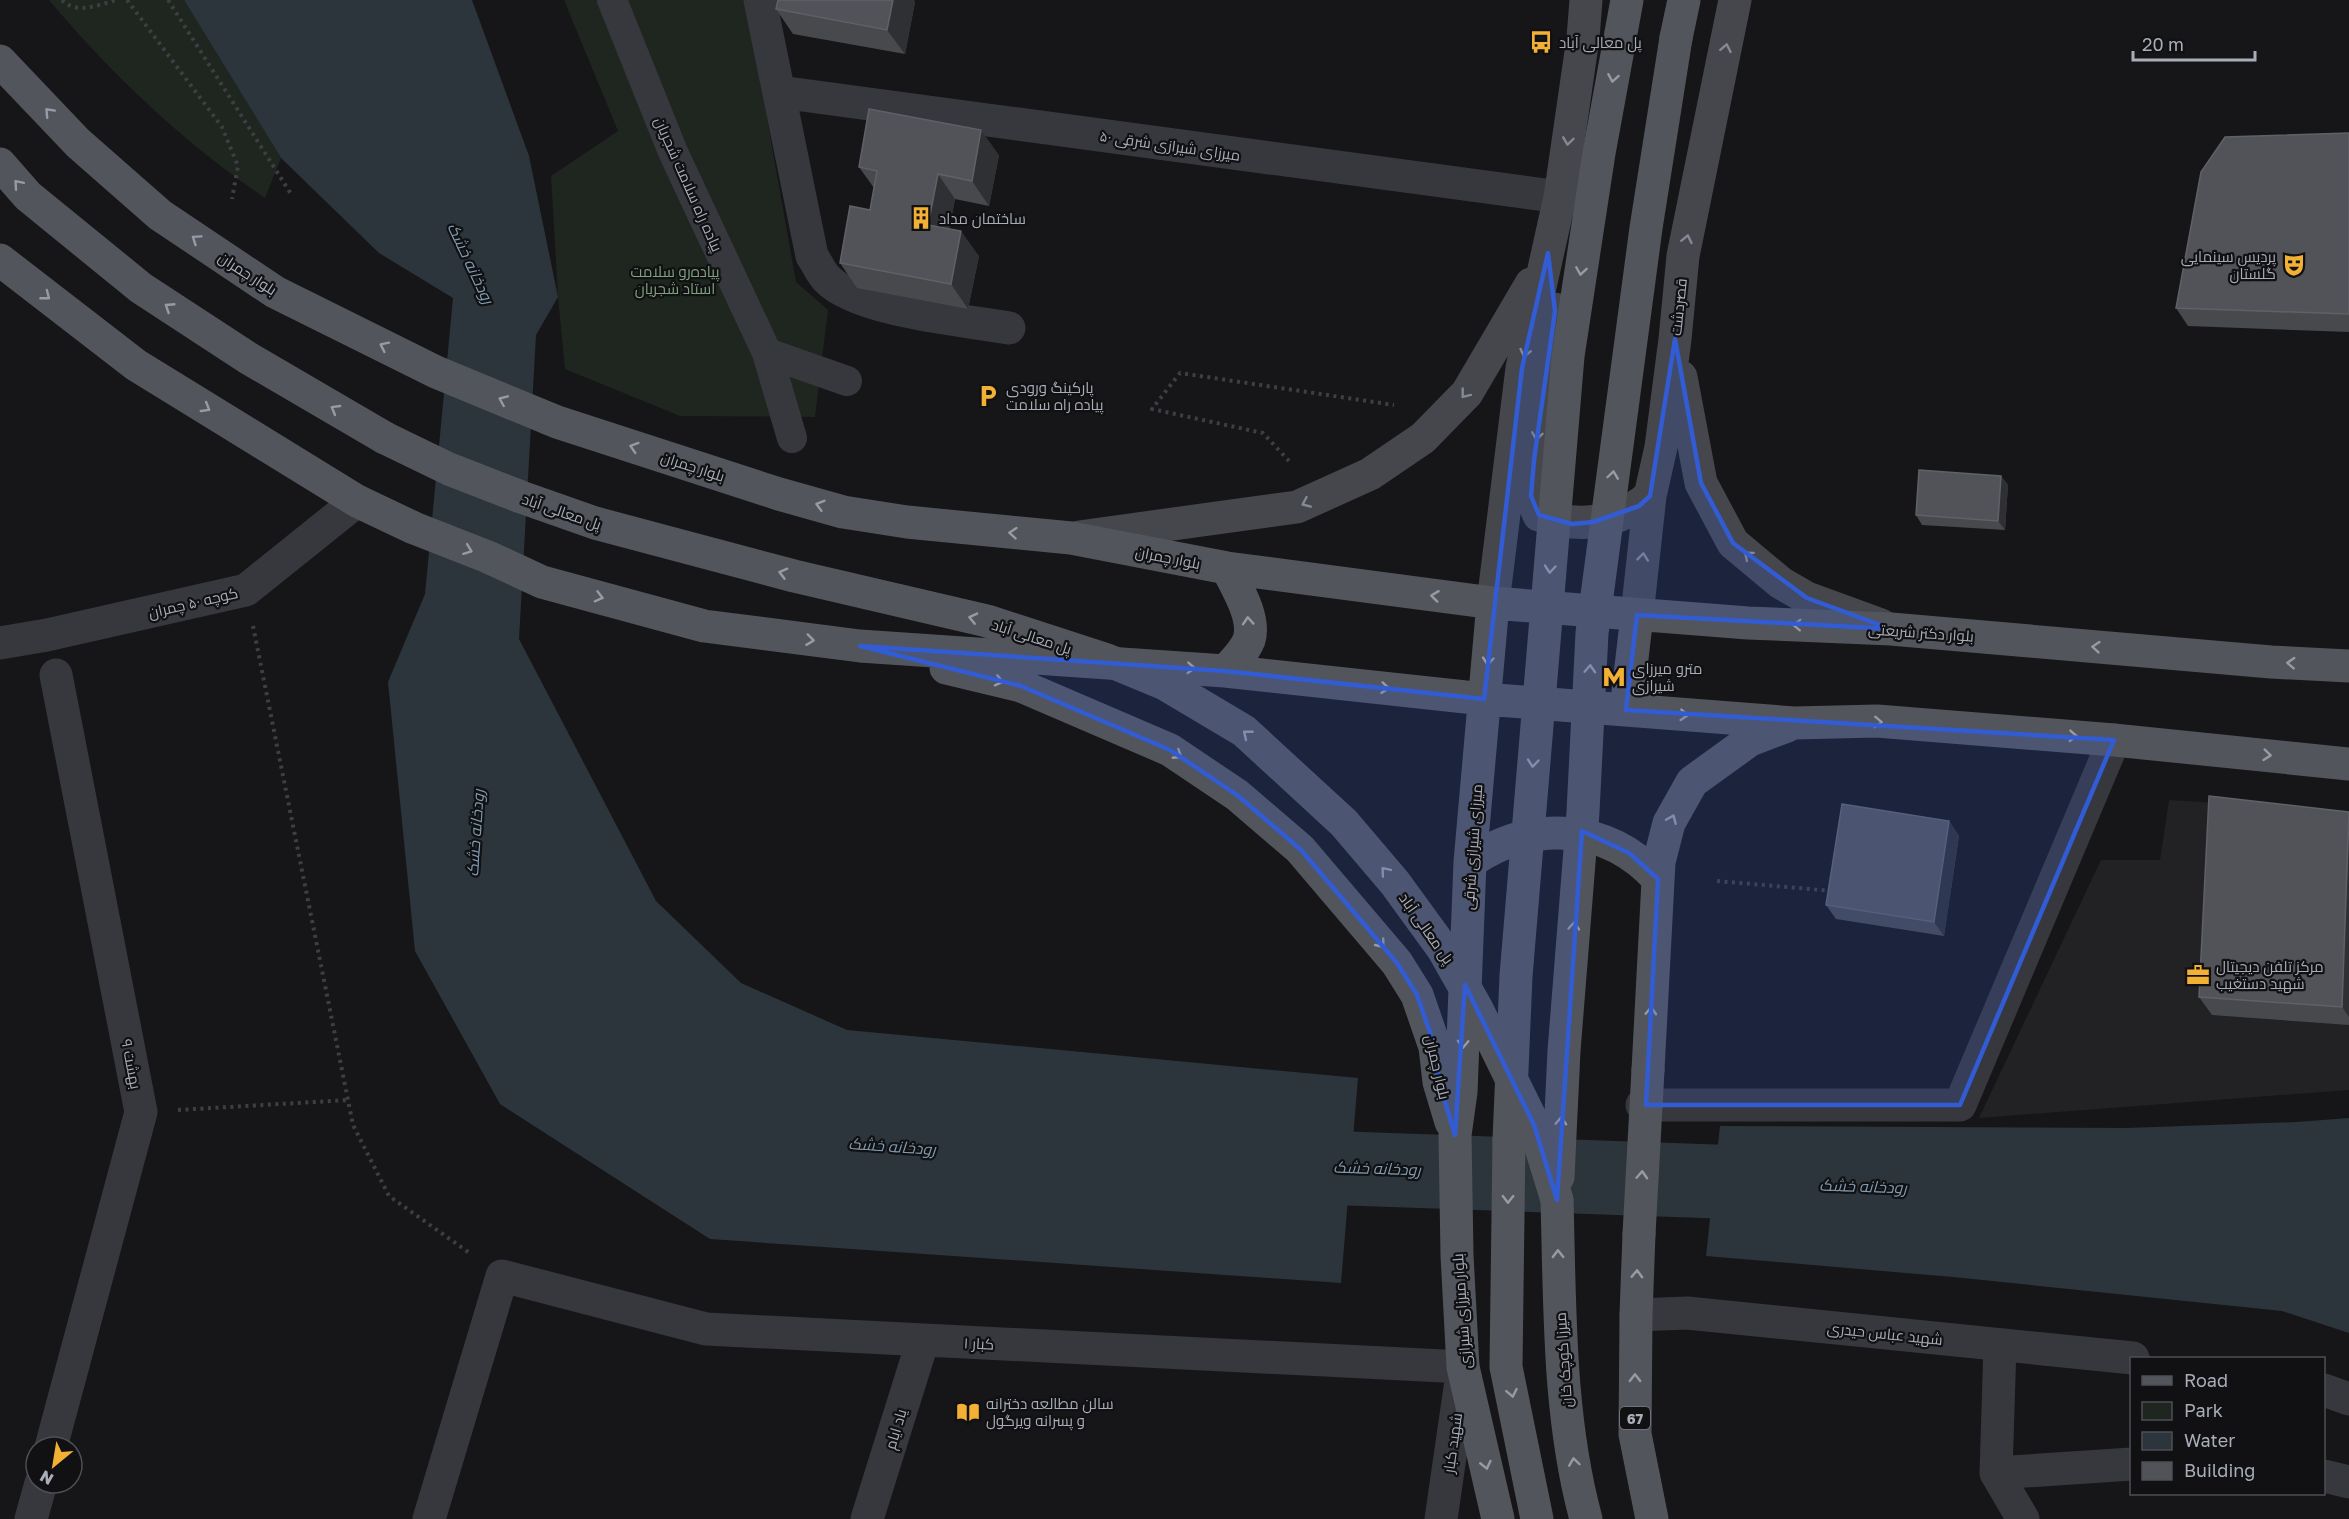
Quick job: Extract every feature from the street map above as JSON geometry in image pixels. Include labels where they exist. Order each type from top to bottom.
[{"type":"main road","points":[[1493,603],[1522,368],[1560,197],[1586,0]]},
{"type":"main road","points":[[1537,1519],[1506,1366],[1509,1140],[1516,976],[1568,356],[1599,153],[1627,0]]},
{"type":"main road","points":[[1557,1200],[1564,1051],[1583,812],[1592,633],[1646,228],[1684,0]]},
{"type":"main road","name":"قصردشت","points":[[1637,615],[1650,496],[1661,447],[1675,339],[1683,256],[1735,0]]},
{"type":"main road","name":"بلوار چمران","points":[[0,61],[78,143],[160,215],[275,292],[436,372],[557,422],[779,494],[843,512],[907,522],[1071,538],[1227,568],[1493,603]]},
{"type":"main road","name":"پل معالی آباد","points":[[0,164],[28,196],[141,288],[248,358],[386,438],[459,473],[595,523],[794,576],[987,621],[1107,660],[1165,684],[1244,731],[1344,823],[1395,883],[1443,949],[1477,1009],[1534,1125],[1557,1200]]},
{"type":"main road","points":[[1548,254],[1555,311],[1531,496],[1539,515],[1572,524],[1593,522],[1639,506],[1650,496]]},
{"type":"main road","points":[[1071,538],[1297,507],[1370,474],[1423,438],[1467,393],[1548,254]]},
{"type":"main road","name":"بلوار چمران","points":[[0,260],[136,365],[357,501],[414,528],[488,557],[542,582],[704,626],[860,646],[1226,671],[1484,699],[1626,710]]},
{"type":"main road","points":[[1675,339],[1701,483],[1733,543],[1781,583],[1807,598],[1892,629]]},
{"type":"main road","points":[[1226,671],[1242,653],[1249,639],[1247,608],[1227,568]]},
{"type":"main road","name":"بلوار دکتر شریعتی","points":[[1493,603],[1748,623],[1892,629],[2271,662],[2349,666]]},
{"type":"main road","name":"میرزای شیرازی شرقی","points":[[1450,1087],[1493,603]]},
{"type":"main road","points":[[1637,615],[1626,710],[1794,723],[1877,722],[2114,740],[2349,764]]},
{"type":"main road","name":"بلوار چمران","points":[[860,646],[1021,686],[1170,750],[1237,795],[1300,849],[1397,963],[1417,995],[1450,1087]]},
{"type":"main road","points":[[1636,1315],[1659,862],[1670,823],[1692,782],[1750,740],[1794,723]]},
{"type":"main road","points":[[1470,862],[1489,850],[1519,839],[1549,833],[1575,834],[1592,836],[1629,853],[1643,862],[1658,879]]},
{"type":"main road","name":"بلوار میرزای شیرازی","points":[[1450,1087],[1455,1135],[1462,1367],[1498,1519]]},
{"type":"main road","name":"میرزا کوچک خان","points":[[1557,1200],[1561,1351],[1577,1487],[1586,1519]]},
{"type":"main road","name":"67","points":[[1636,1315],[1635,1434],[1653,1519]]},
{"type":"street","name":"پیاده راه سلامت شجریان","points":[[612,0],[673,152],[767,353],[792,438]]},
{"type":"street","points":[[760,0],[812,255],[827,279],[848,294],[880,306],[1009,328]]},
{"type":"street","name":"۵۰ میرزای شیرازی شرقی","points":[[780,93],[1560,197]]},
{"type":"street","points":[[767,353],[847,381]]},
{"type":"street","name":"کوچه ۵۰ چمران","points":[[0,643],[47,635],[246,590],[357,501]]},
{"type":"street","name":"۹ بهشت","points":[[54,1435],[141,1112],[56,675]]},
{"type":"street","points":[[1642,1104],[1959,1105],[2114,740]]},
{"type":"street","points":[[429,1519],[502,1276]]},
{"type":"street","name":"۱ کبار","points":[[502,1276],[706,1329],[1462,1367]]},
{"type":"street","name":"شهید عباس حیدری","points":[[1636,1315],[1687,1313],[2130,1359]]},
{"type":"street","name":"یاد ایام","points":[[867,1519],[923,1340]]},
{"type":"street","points":[[2000,1345],[1996,1473],[2023,1519]]},
{"type":"street","name":"شهید کبار","points":[[1441,1519],[1462,1367]]},
{"type":"street","points":[[2325,1390],[2349,1399]]},
{"type":"street","points":[[1996,1473],[2130,1464]]},
{"type":"street","points":[[2325,1476],[2349,1482]]},
{"type":"street","points":[[31,1519],[38,1495]]},
{"type":"path","points":[[62,0],[64,3],[81,9],[116,0]]},
{"type":"path","points":[[127,0],[222,127],[238,166],[232,199]]},
{"type":"path","points":[[168,0],[291,194]]},
{"type":"path","points":[[1289,461],[1263,433],[1152,409],[1180,373],[1394,405]]},
{"type":"path","points":[[246,590],[353,1125],[389,1196],[502,1276]]},
{"type":"path","points":[[1717,881],[1840,892]]},
{"type":"path","points":[[141,1112],[348,1100]]},
{"type":"highlighted area","points":[[1548,253],[1555,311],[1531,496],[1539,515],[1572,524],[1593,522],[1639,506],[1650,496],[1675,339],[1701,483],[1733,543],[1807,598],[1891,629],[1637,615],[1626,710],[2114,740],[1960,1105],[1646,1105],[1658,879],[1629,853],[1582,831],[1557,1200],[1534,1125],[1465,985],[1455,1135],[1439,1082],[1435,1047],[1417,995],[1397,963],[1300,849],[1237,795],[1170,750],[1021,686],[860,646],[1225,671],[1484,699],[1522,368]]},
{"type":"shaded area","name":"مرکز تلفن دیجیتال شهید دستغیب","points":[[2169,800],[2349,811],[2349,1090],[1979,1118],[2101,860],[2160,860]]},
{"type":"green space","points":[[49,0],[184,0],[281,158],[265,198],[206,154],[150,106],[98,55]]},
{"type":"green space","name":"پیاده‌رو سلامت استاد شجریان","points":[[564,0],[746,0],[796,282],[828,310],[815,417],[680,416],[565,369],[551,176],[618,131]]},
{"type":"water","points":[[184,0],[472,0],[529,156],[558,297],[536,335],[519,639],[656,901],[741,983],[847,1030],[1358,1078],[1341,1283],[710,1239],[500,1104],[415,951],[388,682],[425,594],[453,298],[379,253],[281,158]]},
{"type":"water","points":[[2349,1118],[2349,1333],[2282,1311],[1953,1277],[1706,1256],[1720,1126],[2126,1128]]},
{"type":"building","points":[[778,0],[893,0],[887,30],[776,9]]},
{"type":"building","name":"ساختمان مداد","points":[[869,109],[981,130],[972,181],[938,174],[928,225],[961,231],[951,284],[840,263],[850,206],[870,210],[877,171],[859,167]]},
{"type":"building","points":[[2349,133],[2349,314],[2176,308],[2201,172],[2225,137]]},
{"type":"building","points":[[1919,470],[2001,476],[1998,521],[1916,515]]},
{"type":"building","points":[[2209,796],[2349,812],[2342,1007],[2199,997]]},
{"type":"building","points":[[1842,804],[1949,821],[1934,922],[1826,905]]},
{"type":"waterway","name":"رودخانه خشک","points":[[1248,1165],[1817,1185]]},
{"type":"place","name":"پل معالی آباد","points":[[1541,42]]},
{"type":"place","name":"ساختمان مداد","points":[[921,218]]},
{"type":"place","name":"پردیس سینمایی گلستان","points":[[2294,265]]},
{"type":"place","name":"پارکینگ ورودی پیاده راه سلامت","points":[[988,396]]},
{"type":"place","name":"مترو میرزای شیرازی","points":[[1614,677]]},
{"type":"place","name":"مرکز تلفن دیجیتال شهید دستغیب","points":[[2198,975]]},
{"type":"place","name":"سالن مطالعه دخترانه و پسرانه ویرگول","points":[[968,1412]]}]
